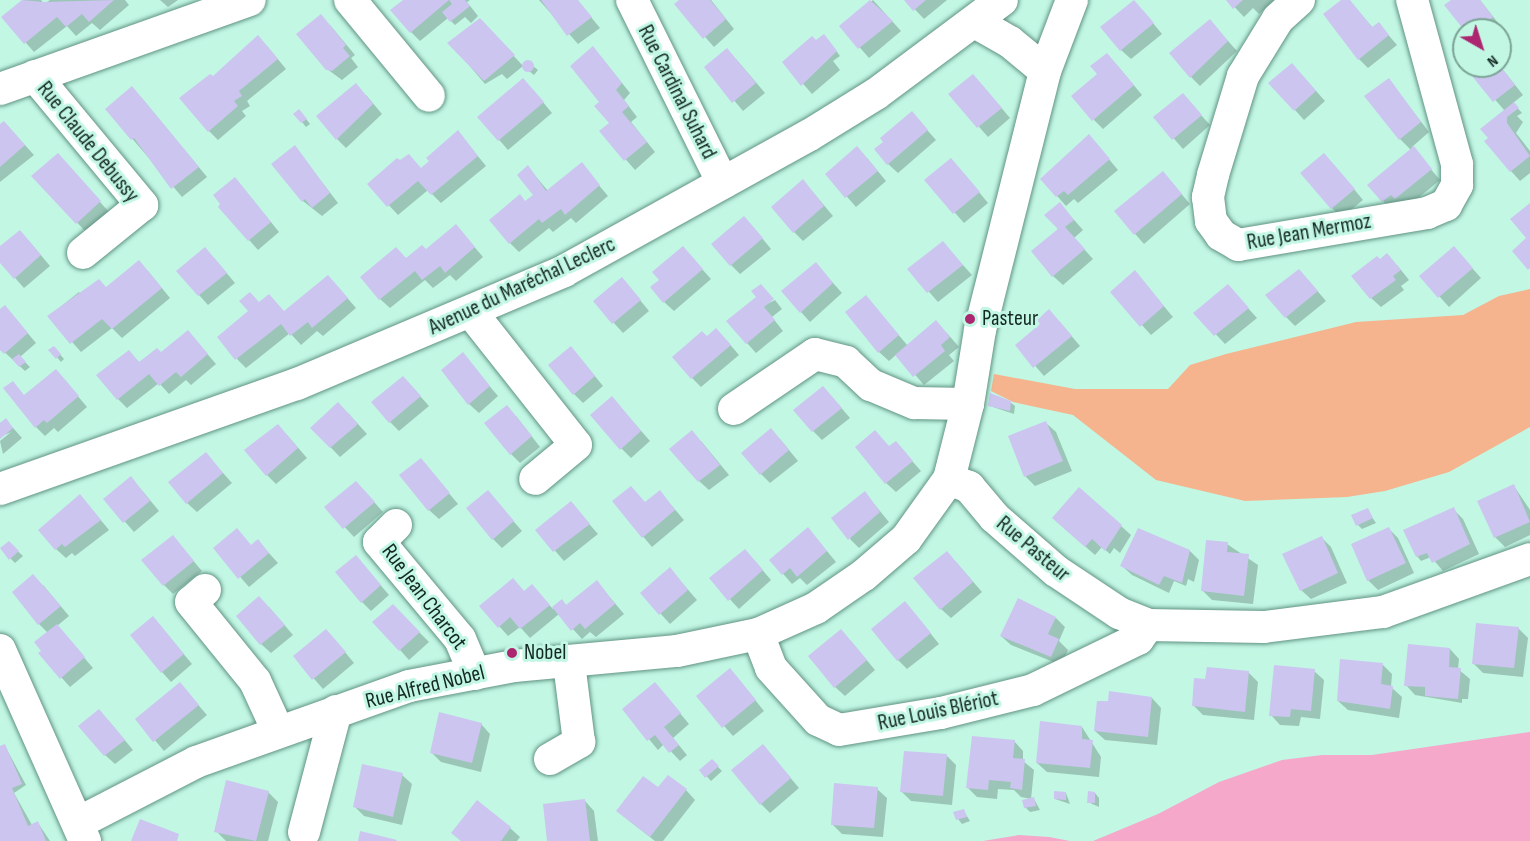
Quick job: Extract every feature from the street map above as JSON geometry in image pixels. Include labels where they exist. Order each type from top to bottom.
[{"type":"street","points":[[0,89],[250,0]]},
{"type":"street","points":[[350,0],[429,96]]},
{"type":"street","name":"Rue Cardinal Suhard","points":[[632,0],[723,183]]},
{"type":"street","name":"Avenue du Maréchal Leclerc","points":[[0,489],[297,384],[564,271],[866,100],[1002,0]]},
{"type":"street","points":[[949,478],[968,404],[980,330],[1045,71],[1072,0]]},
{"type":"street","name":"Rue Jean Mermoz","points":[[1299,0],[1278,19],[1243,75],[1213,175],[1208,197],[1211,221],[1221,235],[1238,245],[1427,213],[1446,205],[1457,185],[1457,164],[1412,0]]},
{"type":"street","points":[[975,22],[1010,42],[1045,71]]},
{"type":"street","name":"Rue Claude Debussy","points":[[35,76],[142,205],[83,253]]},
{"type":"street","points":[[471,312],[576,445],[535,479]]},
{"type":"street","points":[[735,409],[815,354],[846,362],[871,385],[914,403],[968,404]]},
{"type":"street","name":"Rue Pasteur","points":[[949,478],[969,487],[993,517],[1056,571],[1119,613],[1148,625],[1264,627],[1383,612],[1530,559]]},
{"type":"street","name":"Rue Alfred Nobel","points":[[82,832],[196,762],[409,686],[475,674],[676,651],[758,634],[816,608],[864,575],[906,539],[949,478]]},
{"type":"street","name":"Rue Jean Charcot","points":[[396,525],[379,542],[460,639],[475,674]]},
{"type":"street","points":[[205,590],[191,603],[255,681],[278,731]]},
{"type":"street","name":"Rue Louis Blériot","points":[[758,634],[771,668],[818,720],[839,730],[941,713],[1034,690],[1138,639],[1148,625]]},
{"type":"street","points":[[0,650],[82,832]]},
{"type":"street","points":[[550,759],[579,742],[569,663]]},
{"type":"street","points":[[304,832],[336,711]]},
{"type":"shaded area","points":[[1530,289],[1530,427],[1449,472],[1385,491],[1347,497],[1245,501],[1156,480],[1073,415],[1013,402],[991,391],[994,374],[1075,389],[1168,389],[1190,365],[1226,354],[1356,322],[1463,315],[1499,296]]},
{"type":"shaded area","points":[[1530,732],[1530,841],[1093,841],[1158,814],[1219,782],[1282,760],[1322,755],[1372,755]]},
{"type":"shaded area","points":[[1019,835],[1049,837],[1070,841],[983,841]]},
{"type":"building","points":[[22,0],[44,2],[114,0],[89,22],[82,14],[66,27],[57,17],[24,44],[1,17]]},
{"type":"building","points":[[403,0],[449,0],[410,33],[390,10]]},
{"type":"building","points":[[449,0],[465,0],[470,6],[450,22],[442,12],[452,4]]},
{"type":"building","points":[[541,0],[578,0],[592,17],[567,36]]},
{"type":"building","points":[[679,0],[710,0],[726,19],[703,39],[674,4]]},
{"type":"building","points":[[870,0],[893,21],[858,49],[839,26]]},
{"type":"building","points":[[904,0],[926,0],[913,11]]},
{"type":"building","points":[[1134,0],[1154,23],[1120,51],[1100,27]]},
{"type":"building","points":[[1226,0],[1243,0],[1233,9]]},
{"type":"building","points":[[1341,0],[1350,0],[1372,27],[1379,22],[1389,35],[1358,60],[1323,14]]},
{"type":"building","points":[[1451,0],[1480,0],[1493,17],[1454,18],[1444,5]]},
{"type":"building","points":[[321,14],[346,45],[343,48],[350,56],[332,71],[326,70],[296,34]]},
{"type":"building","points":[[480,18],[515,55],[484,81],[447,43]]},
{"type":"building","points":[[1210,19],[1228,41],[1190,78],[1169,53]]},
{"type":"building","points":[[824,34],[837,51],[801,86],[782,62],[812,36],[816,40]]},
{"type":"building","points":[[258,35],[278,59],[239,91],[242,96],[234,101],[238,106],[208,132],[179,98],[210,74],[213,76]]},
{"type":"building","points":[[593,46],[622,83],[616,90],[629,106],[622,112],[647,142],[624,161],[599,131],[609,123],[594,106],[599,102],[570,66]]},
{"type":"building","points":[[727,48],[756,83],[732,103],[704,67]]},
{"type":"building","points":[[1107,53],[1134,85],[1092,121],[1071,96],[1097,74],[1090,66]]},
{"type":"building","points":[[530,60],[534,66],[530,72],[526,72],[522,64]]},
{"type":"building","points":[[1292,63],[1316,91],[1294,111],[1268,83]]},
{"type":"building","points":[[973,74],[1002,108],[977,128],[948,94]]},
{"type":"building","points":[[523,78],[544,102],[498,141],[477,117]]},
{"type":"building","points":[[1389,78],[1421,122],[1399,140],[1364,96]]},
{"type":"building","points":[[1474,78],[1509,78],[1515,85],[1493,102]]},
{"type":"building","points":[[356,83],[373,104],[336,140],[316,116]]},
{"type":"building","points":[[132,86],[199,167],[171,189],[134,138],[131,140],[105,109]]},
{"type":"building","points":[[1183,93],[1202,115],[1172,140],[1153,117]]},
{"type":"building","points":[[1514,102],[1519,108],[1507,117],[1507,123],[1530,156],[1510,172],[1484,141],[1488,138],[1480,129]]},
{"type":"building","points":[[299,109],[307,119],[301,123],[293,114]]},
{"type":"building","points":[[912,111],[928,130],[887,165],[874,149],[883,142],[880,138]]},
{"type":"building","points":[[4,121],[25,145],[0,167],[0,124]]},
{"type":"building","points":[[458,130],[478,156],[431,195],[418,181],[387,207],[367,184],[397,158],[400,160],[409,154],[421,168],[429,161],[426,158]]},
{"type":"building","points":[[1089,134],[1110,159],[1068,195],[1064,191],[1056,197],[1040,179]]},
{"type":"building","points":[[295,145],[330,193],[312,208],[305,199],[302,202],[271,164]]},
{"type":"building","points":[[857,146],[878,171],[845,198],[825,174]]},
{"type":"building","points":[[1414,146],[1432,169],[1395,199],[1391,195],[1382,202],[1367,185]]},
{"type":"building","points":[[58,153],[101,201],[76,224],[31,176]]},
{"type":"building","points":[[1324,153],[1355,189],[1331,209],[1300,173]]},
{"type":"building","points":[[951,158],[980,192],[953,214],[924,180]]},
{"type":"building","points":[[582,162],[600,185],[565,215],[561,209],[542,223],[539,219],[509,244],[489,220],[520,194],[525,201],[533,195],[517,175],[528,165],[546,191]]},
{"type":"building","points":[[1163,171],[1182,194],[1134,235],[1114,211]]},
{"type":"building","points":[[235,177],[271,222],[248,241],[218,207],[220,204],[213,195]]},
{"type":"building","points":[[803,179],[824,206],[793,233],[771,207]]},
{"type":"building","points":[[1060,202],[1074,220],[1065,227],[1085,249],[1052,277],[1031,251],[1058,229],[1044,215]]},
{"type":"building","points":[[1530,203],[1530,268],[1528,270],[1512,251],[1526,238],[1510,219]]},
{"type":"building","points":[[744,216],[763,238],[730,266],[711,244]]},
{"type":"building","points":[[456,224],[475,247],[445,273],[440,266],[422,280],[415,271],[379,300],[360,277],[396,247],[406,258],[422,245],[426,249]]},
{"type":"building","points":[[20,230],[41,255],[14,279],[0,263],[0,246]]},
{"type":"building","points":[[943,241],[963,265],[927,293],[907,269]]},
{"type":"building","points":[[683,246],[703,269],[663,303],[650,287],[659,280],[652,272]]},
{"type":"building","points":[[1454,246],[1473,268],[1438,298],[1419,276]]},
{"type":"building","points":[[205,247],[227,273],[198,296],[176,271]]},
{"type":"building","points":[[1387,253],[1401,270],[1393,276],[1396,280],[1370,299],[1351,276],[1377,256],[1380,259]]},
{"type":"building","points":[[139,260],[162,288],[112,329],[102,319],[70,344],[47,316],[99,279],[106,287]]},
{"type":"building","points":[[816,262],[833,283],[800,313],[781,291]]},
{"type":"building","points":[[1299,269],[1318,291],[1285,318],[1265,295]]},
{"type":"building","points":[[1135,270],[1164,306],[1140,327],[1110,292]]},
{"type":"building","points":[[328,275],[348,298],[312,328],[308,322],[290,336],[281,324],[235,360],[217,337],[248,311],[239,301],[250,292],[259,302],[269,294],[284,311]]},
{"type":"building","points":[[622,277],[641,300],[612,324],[593,301]]},
{"type":"building","points":[[761,284],[774,299],[764,307],[775,320],[746,344],[726,321],[756,297],[751,291]]},
{"type":"building","points":[[1228,284],[1249,308],[1214,336],[1193,313]]},
{"type":"building","points":[[866,295],[899,335],[878,353],[845,312]]},
{"type":"building","points":[[5,305],[28,333],[4,354],[0,350],[0,309]]},
{"type":"building","points":[[1049,309],[1072,336],[1033,368],[1015,345],[1040,324],[1037,320]]},
{"type":"building","points":[[936,320],[950,337],[941,345],[945,351],[913,377],[895,355]]},
{"type":"building","points":[[716,328],[731,345],[691,379],[672,357],[702,331],[707,336]]},
{"type":"building","points":[[188,330],[208,354],[181,377],[176,372],[159,386],[149,374],[117,400],[96,375],[129,350],[139,362],[157,348],[161,352]]},
{"type":"building","points":[[54,346],[61,354],[56,359],[48,350]]},
{"type":"building","points":[[571,346],[595,376],[573,395],[548,365]]},
{"type":"building","points":[[463,352],[490,386],[468,405],[441,370]]},
{"type":"building","points":[[19,354],[26,362],[19,367],[12,359]]},
{"type":"building","points":[[56,369],[79,396],[47,423],[44,420],[35,428],[3,388],[13,381],[24,395]]},
{"type":"building","points":[[403,376],[421,396],[389,423],[371,402]]},
{"type":"building","points":[[823,386],[842,408],[812,432],[793,410]]},
{"type":"building","points":[[990,393],[1011,401],[1010,411],[988,406]]},
{"type":"building","points":[[612,396],[641,431],[620,450],[590,415]]},
{"type":"building","points":[[338,402],[358,424],[330,448],[310,428]]},
{"type":"building","points":[[507,405],[532,436],[510,455],[484,423]]},
{"type":"building","points":[[6,418],[13,428],[0,439],[0,423]]},
{"type":"building","points":[[1046,421],[1063,461],[1024,477],[1008,436]]},
{"type":"building","points":[[278,424],[298,448],[266,476],[244,450]]},
{"type":"building","points":[[771,428],[789,450],[760,475],[741,453]]},
{"type":"building","points":[[692,430],[720,465],[698,482],[669,449]]},
{"type":"building","points":[[875,430],[889,446],[896,441],[913,461],[885,484],[855,447]]},
{"type":"building","points":[[206,452],[223,473],[186,504],[168,482]]},
{"type":"building","points":[[421,458],[450,493],[428,511],[399,475]]},
{"type":"building","points":[[131,476],[150,501],[123,523],[103,499]]},
{"type":"building","points":[[356,481],[375,502],[343,529],[324,507]]},
{"type":"building","points":[[1514,484],[1530,522],[1494,538],[1477,501]]},
{"type":"building","points":[[631,486],[645,502],[660,490],[675,510],[642,538],[612,501]]},
{"type":"building","points":[[1079,487],[1122,525],[1105,551],[1092,539],[1085,547],[1052,518]]},
{"type":"building","points":[[488,490],[514,521],[492,540],[466,508]]},
{"type":"building","points":[[865,491],[880,512],[848,540],[831,518]]},
{"type":"building","points":[[80,494],[101,520],[65,547],[62,544],[55,550],[38,530]]},
{"type":"building","points":[[571,501],[590,524],[553,552],[535,530]]},
{"type":"building","points":[[1454,507],[1470,544],[1432,563],[1427,553],[1416,557],[1403,530]]},
{"type":"building","points":[[1368,508],[1373,518],[1356,526],[1351,515]]},
{"type":"building","points":[[808,527],[827,551],[797,577],[790,568],[782,575],[769,560]]},
{"type":"building","points":[[1389,527],[1406,563],[1367,581],[1351,544]]},
{"type":"building","points":[[237,528],[251,545],[258,539],[269,553],[238,579],[213,548]]},
{"type":"building","points":[[1138,528],[1190,550],[1182,583],[1164,576],[1159,585],[1120,566]]},
{"type":"building","points":[[173,535],[194,561],[163,586],[141,560]]},
{"type":"building","points":[[1322,536],[1338,573],[1300,591],[1282,554]]},
{"type":"building","points":[[1206,540],[1228,542],[1227,552],[1249,554],[1244,596],[1201,591]]},
{"type":"building","points":[[9,541],[19,551],[9,560],[0,548]]},
{"type":"building","points":[[745,549],[763,570],[728,601],[709,578]]},
{"type":"building","points":[[947,551],[973,582],[940,610],[913,578]]},
{"type":"building","points":[[356,555],[381,585],[361,603],[335,572]]},
{"type":"building","points":[[670,567],[688,590],[659,615],[640,593]]},
{"type":"building","points":[[33,574],[61,606],[38,625],[12,592]]},
{"type":"building","points":[[513,578],[524,591],[532,584],[550,605],[520,629],[510,617],[498,628],[479,606]]},
{"type":"building","points":[[597,580],[615,604],[585,629],[580,623],[571,631],[552,607],[562,599],[566,605]]},
{"type":"building","points":[[259,596],[285,625],[260,645],[236,616]]},
{"type":"building","points":[[1018,598],[1056,617],[1048,634],[1059,639],[1051,657],[1000,636]]},
{"type":"building","points":[[905,601],[931,633],[897,661],[871,629]]},
{"type":"building","points":[[393,604],[420,632],[399,651],[372,622]]},
{"type":"building","points":[[153,616],[184,654],[161,673],[130,635]]},
{"type":"building","points":[[1476,623],[1519,627],[1514,668],[1472,664]]},
{"type":"building","points":[[57,624],[85,657],[60,679],[38,653],[41,651],[34,642]]},
{"type":"building","points":[[326,629],[346,652],[312,680],[293,656]]},
{"type":"building","points":[[841,629],[867,660],[834,688],[808,656]]},
{"type":"building","points":[[1408,644],[1450,648],[1449,667],[1461,668],[1458,699],[1425,696],[1425,687],[1404,686]]},
{"type":"building","points":[[1340,659],[1383,663],[1381,684],[1393,686],[1390,709],[1337,701]]},
{"type":"building","points":[[1274,665],[1315,669],[1311,711],[1291,709],[1290,717],[1269,716]]},
{"type":"building","points":[[1207,667],[1249,671],[1245,712],[1192,706],[1194,678],[1205,679]]},
{"type":"building","points":[[730,668],[756,700],[722,728],[696,696]]},
{"type":"building","points":[[180,682],[199,705],[153,742],[135,719]]},
{"type":"building","points":[[655,682],[681,713],[664,727],[679,745],[669,753],[655,735],[647,741],[622,709]]},
{"type":"building","points":[[1109,691],[1152,697],[1148,737],[1094,731],[1097,701],[1108,701]]},
{"type":"building","points":[[99,709],[125,740],[104,756],[78,726]]},
{"type":"building","points":[[439,712],[482,723],[472,763],[430,753]]},
{"type":"building","points":[[1040,721],[1082,726],[1082,739],[1093,740],[1090,768],[1036,763]]},
{"type":"building","points":[[972,736],[1015,740],[1013,758],[1025,759],[1022,790],[1010,788],[1011,782],[989,780],[988,790],[966,788]]},
{"type":"building","points":[[5,744],[22,784],[12,788],[28,826],[38,821],[46,841],[0,841],[0,746]]},
{"type":"building","points":[[763,744],[791,778],[760,805],[731,770]]},
{"type":"building","points":[[904,751],[947,754],[943,796],[900,792]]},
{"type":"building","points":[[712,759],[719,766],[705,778],[699,770]]},
{"type":"building","points":[[362,764],[403,773],[393,817],[353,807]]},
{"type":"building","points":[[668,775],[687,789],[650,837],[616,811],[643,776],[658,787]]},
{"type":"building","points":[[226,780],[269,791],[256,841],[214,832]]},
{"type":"building","points":[[834,783],[878,787],[874,828],[831,825]]},
{"type":"building","points":[[1054,791],[1066,792],[1066,800],[1054,799]]},
{"type":"building","points":[[1088,791],[1095,792],[1095,803],[1087,803]]},
{"type":"building","points":[[1034,797],[1036,806],[1024,808],[1022,800]]},
{"type":"building","points":[[585,799],[590,841],[547,841],[543,804]]},
{"type":"building","points":[[477,800],[511,827],[501,841],[461,841],[451,833]]},
{"type":"building","points":[[964,809],[967,817],[956,820],[953,812]]},
{"type":"building","points":[[140,819],[179,834],[177,841],[131,841]]},
{"type":"building","points":[[360,831],[397,840],[358,841]]},
{"type":"place","name":"Pasteur","points":[[970,319]]},
{"type":"place","name":"Nobel","points":[[512,653]]}]
